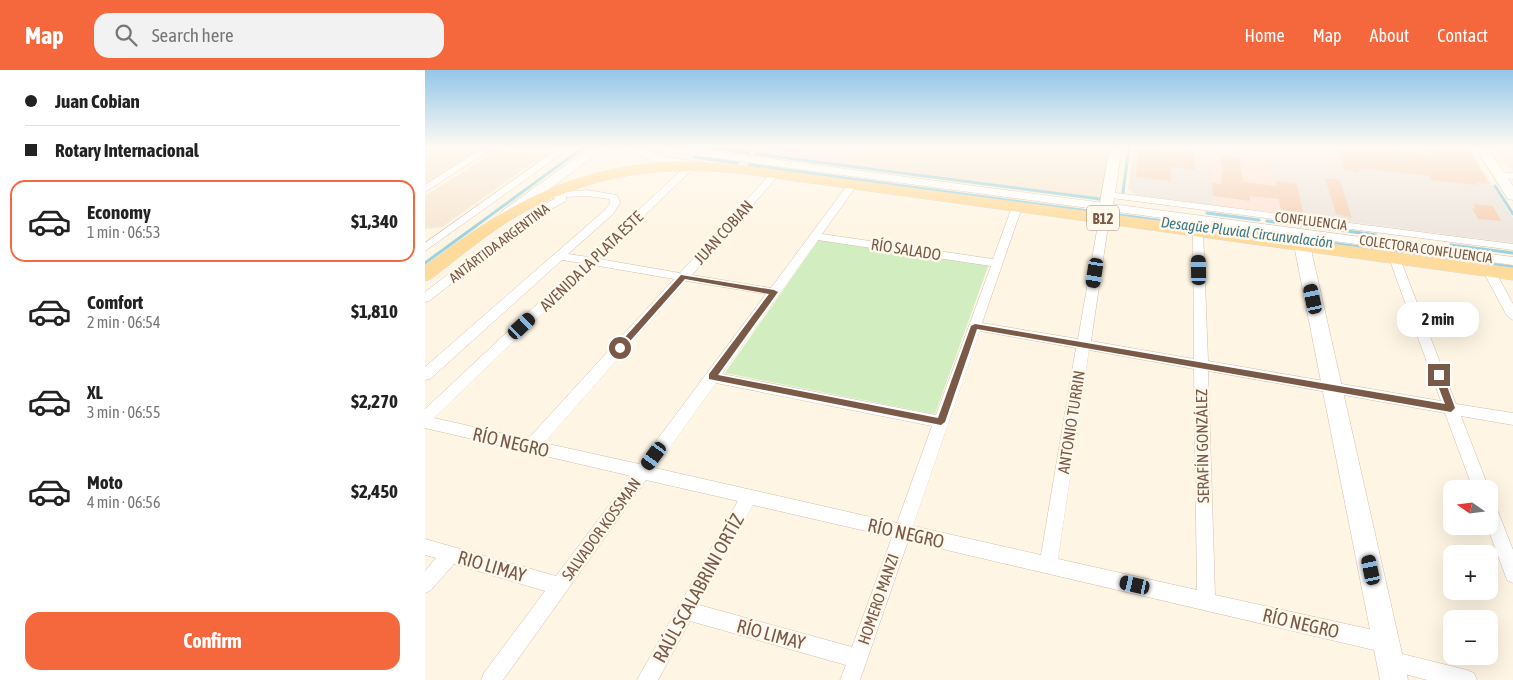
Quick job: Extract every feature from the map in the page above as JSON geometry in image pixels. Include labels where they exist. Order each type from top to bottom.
[{"type":"main road","name":"B12","points":[[478,236],[519,209],[543,197],[576,184],[606,175]]},
{"type":"main road","name":"B12","points":[[785,175],[1017,207],[1106,207],[1198,231],[1302,246],[1387,253],[1513,274]]},
{"type":"main road","points":[[425,275],[478,236]]},
{"type":"street","points":[[425,189],[447,175]]},
{"type":"street","points":[[425,248],[528,175]]},
{"type":"street","points":[[478,236],[561,175]]},
{"type":"street","points":[[610,175],[605,186],[613,197]]},
{"type":"street","name":"AVENIDA LA PLATA ESTE","points":[[425,418],[681,175]]},
{"type":"street","name":"JUAN COBIAN","points":[[531,447],[774,175]]},
{"type":"street","name":"COLECTORA CONFLUENCIA","points":[[865,175],[1106,207],[1387,253],[1439,251],[1513,261]]},
{"type":"street","points":[[1106,207],[1111,175]]},
{"type":"street","points":[[1500,175],[1513,196]]},
{"type":"street","name":"SALVADOR KOSSMAN","points":[[491,680],[853,185]]},
{"type":"street","points":[[543,197],[576,193],[613,197]]},
{"type":"street","name":"ANTÁRTIDA ARGENTINA","points":[[425,298],[534,214],[550,204],[576,193]]},
{"type":"street","name":"AVENIDA LA PLATA ESTE","points":[[425,375],[609,212],[615,204],[613,197]]},
{"type":"street","name":"HOMERO MANZI","points":[[849,680],[1017,207]]},
{"type":"street","name":"CONFLUENCIA","points":[[1106,207],[1432,237],[1513,248]]},
{"type":"street","name":"ANTONIO TURRIN","points":[[1048,565],[1106,207]]},
{"type":"street","name":"SERAFÍN GONZÁLEZ","points":[[1198,231],[1206,601]]},
{"type":"street","name":"RÍO SALADO","points":[[815,236],[997,263]]},
{"type":"street","points":[[425,237],[437,239]]},
{"type":"street","points":[[1432,237],[1439,251]]},
{"type":"street","points":[[1302,246],[1390,661]]},
{"type":"street","points":[[1387,253],[1451,408],[1478,480]]},
{"type":"street","points":[[559,256],[774,292]]},
{"type":"street","points":[[1489,271],[1513,316]]},
{"type":"street","points":[[975,326],[1513,419]]},
{"type":"street","points":[[712,377],[941,422]]},
{"type":"street","name":"RÍO NEGRO","points":[[425,422],[1206,601],[1390,661],[1467,680]]},
{"type":"street","name":"RAÚL SCALABRINI ORTÍZ","points":[[647,680],[749,497]]},
{"type":"street","points":[[1498,533],[1513,574]]},
{"type":"street","name":"RIO LIMAY","points":[[425,547],[560,586]]},
{"type":"street","points":[[425,584],[451,554]]},
{"type":"street","name":"RÍO LIMAY","points":[[686,611],[857,658]]},
{"type":"shaded area","points":[[425,175],[437,175],[425,183]]},
{"type":"shaded area","points":[[457,175],[515,175],[442,227],[425,229],[425,196]]},
{"type":"shaded area","points":[[931,175],[1106,175],[1102,198]]},
{"type":"shaded area","points":[[1130,175],[1212,175],[1213,205],[1137,195],[1128,189]]},
{"type":"shaded area","points":[[1212,175],[1274,175],[1280,213],[1213,205]]},
{"type":"shaded area","points":[[1273,175],[1486,175],[1513,218],[1513,243],[1280,213]]},
{"type":"green space","points":[[819,239],[989,264],[935,414],[725,373]]},
{"type":"building","points":[[1136,175],[1171,175],[1171,181],[1136,177]]},
{"type":"building","points":[[1221,175],[1242,175],[1243,182],[1277,186],[1276,181],[1297,183],[1303,213],[1281,210],[1279,199],[1249,196],[1250,201],[1213,196],[1212,183],[1222,184]]},
{"type":"building","points":[[1424,175],[1484,175],[1489,184],[1475,182],[1477,185],[1431,180],[1429,176]]},
{"type":"building","points":[[1325,178],[1340,180],[1352,218],[1336,214]]},
{"type":"building","points":[[1473,204],[1493,206],[1501,221],[1478,219],[1472,208],[1476,209]]},
{"type":"waterway","points":[[425,263],[545,175]]},
{"type":"waterway","name":"Desagüe Pluvial Circunvalación","points":[[826,175],[1096,212]]},
{"type":"waterway","points":[[920,175],[1100,199]]},
{"type":"waterway","points":[[1123,192],[1125,175]]},
{"type":"waterway","points":[[1495,186],[1513,214]]},
{"type":"waterway","points":[[1207,213],[1259,220]]},
{"type":"waterway","name":"Desagüe Pluvial Circunvalación","points":[[1119,215],[1375,249]]},
{"type":"waterway","points":[[1267,221],[1329,229]]},
{"type":"waterway","points":[[1339,230],[1376,235]]},
{"type":"waterway","points":[[1451,245],[1513,253]]},
{"type":"waterway","name":"Desagüe Pluvial Circunvalación","points":[[1393,251],[1513,267]]},
{"type":"route","points":[[620,348],[683,277],[774,292],[712,377],[941,422],[975,326],[1451,408],[1439,375]]}]
